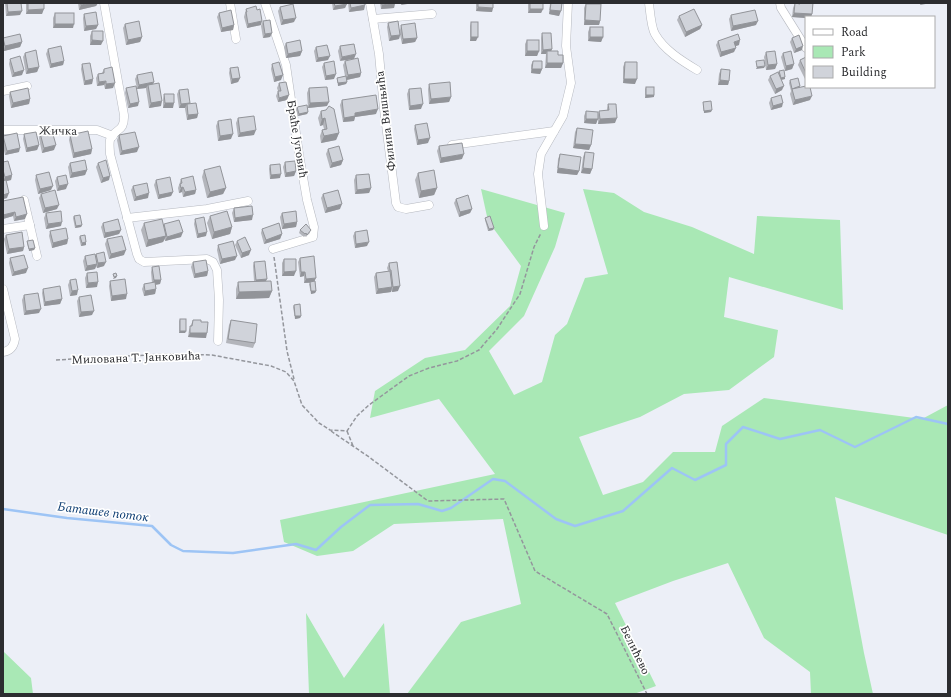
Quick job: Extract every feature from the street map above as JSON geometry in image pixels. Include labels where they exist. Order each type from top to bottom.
[{"type":"street","points":[[104,3],[124,115],[123,126],[113,136],[110,143],[110,154],[137,254],[141,260],[148,262],[207,259],[215,264],[217,270],[219,300],[218,341]]},
{"type":"street","points":[[230,3],[236,39]]},
{"type":"street","name":"Браће Југовић","points":[[265,3],[286,65],[299,154],[307,200],[314,227],[313,237],[273,249]]},
{"type":"street","name":"Филипа Вишњића","points":[[370,3],[379,54],[384,109],[396,203],[398,207],[406,209],[429,205]]},
{"type":"street","points":[[544,226],[538,174],[541,154],[563,116],[571,83],[566,46],[568,3]]},
{"type":"street","points":[[649,3],[654,33],[664,46],[680,60],[697,70]]},
{"type":"street","points":[[780,3],[781,8],[805,46]]},
{"type":"street","points":[[373,19],[432,14]]},
{"type":"street","points":[[3,91],[27,86]]},
{"type":"street","name":"Жичка","points":[[3,130],[97,130],[113,136]]},
{"type":"street","points":[[452,145],[554,132]]},
{"type":"street","points":[[24,200],[37,256]]},
{"type":"street","points":[[127,218],[248,202]]},
{"type":"street","points":[[3,229],[30,225]]},
{"type":"street","points":[[3,289],[15,339],[14,346],[3,352]]},
{"type":"path","points":[[353,446],[348,431],[357,416],[363,410],[409,376],[428,368],[457,361],[479,350],[497,329],[520,294],[534,247],[544,226]]},
{"type":"path","points":[[273,249],[287,351],[294,381],[302,405],[319,423],[353,446]]},
{"type":"path","name":"Милована Т. Јанковића","points":[[56,360],[165,354],[212,355],[272,366],[286,372],[294,381]]},
{"type":"path","points":[[330,430],[348,431]]},
{"type":"path","name":"Белићево","points":[[353,446],[428,501],[504,499],[535,571],[607,614],[647,694]]},
{"type":"green space","points":[[481,189],[565,213],[555,247],[524,316],[489,351],[514,395],[542,382],[555,335],[567,324],[585,278],[608,274],[583,189],[614,193],[644,212],[692,227],[754,254],[757,216],[840,220],[843,310],[729,277],[724,317],[778,330],[774,357],[729,390],[684,394],[640,417],[579,437],[603,495],[643,482],[673,452],[715,452],[722,426],[764,398],[922,419],[948,405],[948,535],[835,497],[873,694],[811,694],[810,672],[764,638],[728,563],[673,581],[615,603],[656,686],[634,694],[407,694],[461,622],[521,604],[503,519],[394,524],[353,551],[317,556],[284,542],[280,520],[495,474],[439,399],[370,418],[375,391],[425,358],[465,350],[510,306],[521,266],[488,221]]},
{"type":"green space","points":[[306,613],[344,678],[384,623],[390,694],[309,694]]},
{"type":"green space","points":[[3,648],[4,652],[31,678],[33,694],[3,694]]},
{"type":"building","points":[[7,3],[21,3],[22,11],[8,12]]},
{"type":"building","points":[[28,3],[44,3],[44,9],[28,10]]},
{"type":"building","points":[[81,3],[92,3],[81,5]]},
{"type":"building","points":[[334,3],[346,3],[347,4],[335,6]]},
{"type":"building","points":[[350,3],[365,3],[365,5],[351,8]]},
{"type":"building","points":[[382,3],[395,3],[382,5]]},
{"type":"building","points":[[478,3],[493,3],[493,8],[478,7]]},
{"type":"building","points":[[530,3],[543,3],[543,9],[530,9]]},
{"type":"building","points":[[551,3],[562,3],[561,11],[550,10]]},
{"type":"building","points":[[795,3],[813,3],[812,14],[794,13]]},
{"type":"building","points":[[293,4],[296,18],[283,20],[280,7]]},
{"type":"building","points":[[586,4],[601,4],[600,21],[585,20]]},
{"type":"building","points":[[256,6],[257,10],[260,9],[262,21],[248,24],[246,9]]},
{"type":"building","points":[[694,9],[702,25],[686,32],[679,16]]},
{"type":"building","points":[[231,10],[234,25],[222,28],[219,13]]},
{"type":"building","points":[[755,10],[758,21],[733,26],[731,15]]},
{"type":"building","points":[[96,12],[98,25],[86,26],[84,14]]},
{"type":"building","points":[[55,13],[74,13],[74,24],[55,24]]},
{"type":"building","points":[[270,20],[272,33],[265,34],[263,21]]},
{"type":"building","points":[[139,21],[142,37],[128,40],[125,24]]},
{"type":"building","points":[[398,21],[400,35],[391,36],[388,23]]},
{"type":"building","points":[[471,22],[478,22],[478,37],[471,37]]},
{"type":"building","points":[[415,23],[417,38],[403,39],[401,25]]},
{"type":"building","points":[[590,27],[603,27],[603,37],[590,37]]},
{"type":"building","points":[[92,31],[103,31],[103,41],[92,40]]},
{"type":"building","points":[[542,33],[551,33],[552,49],[543,50]]},
{"type":"building","points":[[20,34],[22,42],[5,46],[3,38]]},
{"type":"building","points":[[738,34],[740,40],[734,42],[736,48],[721,52],[718,41]]},
{"type":"building","points":[[799,35],[803,46],[796,49],[792,38]]},
{"type":"building","points":[[300,40],[302,51],[288,54],[286,43]]},
{"type":"building","points":[[527,40],[539,40],[539,51],[527,51]]},
{"type":"building","points":[[354,44],[356,54],[342,57],[340,46]]},
{"type":"building","points":[[327,45],[330,56],[318,58],[316,47]]},
{"type":"building","points":[[61,46],[64,61],[51,64],[48,49]]},
{"type":"building","points":[[36,50],[39,67],[28,69],[25,53]]},
{"type":"building","points":[[547,51],[558,51],[558,55],[563,55],[563,63],[547,63]]},
{"type":"building","points":[[775,51],[777,64],[768,65],[766,52]]},
{"type":"building","points":[[791,51],[794,64],[786,66],[783,53]]},
{"type":"building","points":[[20,56],[24,70],[14,73],[10,59]]},
{"type":"building","points":[[358,58],[361,73],[348,75],[345,61]]},
{"type":"building","points":[[805,58],[805,71],[800,60]]},
{"type":"building","points":[[764,60],[765,66],[757,67],[756,61]]},
{"type":"building","points":[[334,61],[336,74],[326,76],[324,63]]},
{"type":"building","points":[[533,61],[542,61],[542,69],[532,69]]},
{"type":"building","points":[[279,62],[283,75],[275,77],[272,64]]},
{"type":"building","points":[[625,62],[637,62],[637,79],[624,79]]},
{"type":"building","points":[[90,63],[93,79],[85,81],[82,64]]},
{"type":"building","points":[[112,67],[115,83],[106,84],[106,81],[99,82],[98,74],[104,73],[104,69]]},
{"type":"building","points":[[238,67],[240,78],[232,79],[230,68]]},
{"type":"building","points":[[721,69],[730,70],[729,81],[720,80]]},
{"type":"building","points":[[784,70],[785,77],[781,78],[779,71]]},
{"type":"building","points":[[152,72],[154,82],[139,85],[137,75]]},
{"type":"building","points":[[778,72],[784,86],[776,89],[770,76]]},
{"type":"building","points":[[346,76],[347,82],[338,83],[337,78]]},
{"type":"building","points":[[798,78],[800,86],[792,89],[790,80]]},
{"type":"building","points":[[286,82],[289,95],[279,98],[278,91],[281,91],[279,83]]},
{"type":"building","points":[[450,82],[451,97],[431,99],[429,84]]},
{"type":"building","points":[[159,83],[162,101],[151,103],[148,85]]},
{"type":"building","points":[[136,86],[139,102],[130,104],[126,88]]},
{"type":"building","points":[[805,86],[805,88],[810,88],[812,96],[795,100],[792,89]]},
{"type":"building","points":[[327,87],[329,102],[310,103],[309,88]]},
{"type":"building","points":[[646,87],[654,87],[654,95],[646,95]]},
{"type":"building","points":[[28,88],[30,99],[13,103],[10,92]]},
{"type":"building","points":[[421,88],[423,104],[410,106],[409,89]]},
{"type":"building","points":[[188,89],[190,103],[181,104],[179,90]]},
{"type":"building","points":[[164,94],[174,94],[174,103],[165,103]]},
{"type":"building","points":[[376,95],[378,109],[355,113],[355,116],[344,118],[342,100]]},
{"type":"building","points":[[781,95],[783,103],[773,106],[771,98]]},
{"type":"building","points":[[711,101],[712,110],[704,111],[703,102]]},
{"type":"building","points":[[196,103],[198,114],[188,115],[187,104]]},
{"type":"building","points":[[608,104],[616,104],[617,118],[600,119],[599,111],[609,110]]},
{"type":"building","points":[[307,105],[308,112],[299,114],[297,107]]},
{"type":"building","points":[[329,106],[334,109],[339,133],[324,136],[322,130],[327,129],[325,118],[322,119],[321,111],[326,110]]},
{"type":"building","points":[[586,111],[598,112],[598,119],[586,119]]},
{"type":"building","points":[[254,116],[256,130],[240,133],[238,118]]},
{"type":"building","points":[[231,119],[233,134],[220,136],[218,121]]},
{"type":"building","points":[[427,123],[430,138],[418,140],[415,125]]},
{"type":"building","points":[[577,128],[593,130],[591,145],[575,144]]},
{"type":"building","points":[[52,131],[56,145],[44,148],[40,133]]},
{"type":"building","points":[[88,131],[92,149],[74,153],[70,135]]},
{"type":"building","points":[[36,132],[39,145],[27,148],[24,134]]},
{"type":"building","points":[[135,132],[139,147],[122,151],[119,135]]},
{"type":"building","points":[[17,133],[20,148],[7,151],[3,136]]},
{"type":"building","points":[[462,143],[464,154],[441,158],[439,146]]},
{"type":"building","points":[[339,146],[343,160],[332,163],[328,149]]},
{"type":"building","points":[[585,152],[594,153],[592,169],[583,168]]},
{"type":"building","points":[[560,154],[581,157],[579,171],[558,168]]},
{"type":"building","points":[[85,160],[87,170],[72,173],[70,163]]},
{"type":"building","points":[[106,160],[110,176],[103,178],[98,163]]},
{"type":"building","points":[[8,161],[12,175],[5,177],[3,162]]},
{"type":"building","points":[[295,161],[296,171],[286,173],[285,162]]},
{"type":"building","points":[[280,164],[281,174],[271,175],[270,165]]},
{"type":"building","points":[[220,166],[226,188],[210,192],[204,170]]},
{"type":"building","points":[[434,170],[437,188],[421,191],[418,173]]},
{"type":"building","points":[[49,172],[53,186],[40,189],[36,175]]},
{"type":"building","points":[[369,174],[371,188],[357,190],[356,175]]},
{"type":"building","points":[[66,175],[68,184],[59,186],[57,177]]},
{"type":"building","points":[[193,176],[196,190],[185,192],[183,187],[181,188],[181,179]]},
{"type":"building","points":[[170,177],[173,192],[159,195],[156,180]]},
{"type":"building","points":[[6,180],[9,193],[3,195],[3,181]]},
{"type":"building","points":[[147,183],[149,193],[136,197],[133,186]]},
{"type":"building","points":[[55,190],[59,205],[45,208],[41,194]]},
{"type":"building","points":[[338,190],[342,204],[327,208],[323,194]]},
{"type":"building","points":[[468,195],[472,209],[460,212],[456,199]]},
{"type":"building","points":[[23,197],[27,214],[16,217],[15,212],[3,215],[3,201]]},
{"type":"building","points":[[252,206],[253,215],[235,218],[234,208]]},
{"type":"building","points":[[61,211],[62,222],[48,224],[46,213]]},
{"type":"building","points":[[227,211],[232,227],[214,232],[210,216]]},
{"type":"building","points":[[296,211],[297,222],[284,224],[282,213]]},
{"type":"building","points":[[80,215],[82,225],[76,226],[74,216]]},
{"type":"building","points":[[490,216],[494,228],[489,229],[485,218]]},
{"type":"building","points":[[204,217],[207,232],[198,234],[195,219]]},
{"type":"building","points":[[118,219],[121,230],[105,233],[103,223]]},
{"type":"building","points":[[162,219],[166,236],[148,240],[144,223]]},
{"type":"building","points":[[179,220],[183,232],[167,237],[164,224]]},
{"type":"building","points":[[279,223],[282,234],[266,240],[262,229]]},
{"type":"building","points":[[306,224],[311,230],[307,235],[300,230]]},
{"type":"building","points":[[66,228],[68,239],[53,243],[50,231]]},
{"type":"building","points":[[367,230],[369,242],[356,244],[355,232]]},
{"type":"building","points":[[22,232],[24,247],[9,249],[6,235]]},
{"type":"building","points":[[85,235],[86,242],[82,243],[80,236]]},
{"type":"building","points":[[122,236],[126,250],[111,254],[107,239]]},
{"type":"building","points":[[245,237],[251,250],[242,253],[237,241]]},
{"type":"building","points":[[33,240],[35,248],[29,249],[27,241]]},
{"type":"building","points":[[233,241],[237,256],[222,259],[218,245]]},
{"type":"building","points":[[104,252],[106,262],[98,263],[96,254]]},
{"type":"building","points":[[95,254],[97,264],[87,266],[85,256]]},
{"type":"building","points":[[24,255],[28,268],[14,272],[10,258]]},
{"type":"building","points":[[314,256],[316,278],[306,279],[305,272],[301,272],[300,258]]},
{"type":"building","points":[[284,259],[296,259],[296,271],[284,272]]},
{"type":"building","points":[[206,260],[208,271],[195,274],[193,262]]},
{"type":"building","points":[[265,261],[267,279],[256,280],[254,262]]},
{"type":"building","points":[[397,262],[400,286],[393,287],[389,263]]},
{"type":"building","points":[[159,266],[161,280],[154,280],[152,267]]},
{"type":"building","points":[[390,271],[392,287],[378,289],[376,273]]},
{"type":"building","points":[[97,272],[98,282],[88,283],[87,273]]},
{"type":"building","points":[[76,279],[78,290],[72,291],[70,280]]},
{"type":"building","points":[[125,279],[127,294],[112,296],[110,281]]},
{"type":"building","points":[[271,281],[272,291],[239,292],[238,282]]},
{"type":"building","points":[[315,281],[316,291],[311,291],[310,282]]},
{"type":"building","points":[[155,282],[156,289],[145,291],[144,284]]},
{"type":"building","points":[[60,286],[62,299],[45,302],[43,289]]},
{"type":"building","points":[[38,293],[41,309],[26,311],[24,295]]},
{"type":"building","points":[[91,295],[94,311],[81,312],[79,297]]},
{"type":"building","points":[[300,304],[301,316],[295,316],[294,305]]},
{"type":"building","points":[[180,319],[186,319],[186,331],[180,331]]},
{"type":"building","points":[[193,320],[208,322],[207,333],[190,333],[190,326],[192,326]]},
{"type":"building","points":[[231,320],[257,324],[255,343],[228,339]]},
{"type":"waterway","name":"Баташев поток","points":[[3,509],[67,518],[152,526],[171,545],[183,551],[233,553],[296,544],[316,550],[341,527],[370,505],[418,504],[442,511],[451,508],[493,479],[505,481],[556,519],[575,526],[623,511],[672,468],[695,480],[726,465],[726,444],[743,427],[780,439],[820,430],[855,447],[916,417],[948,424]]}]
